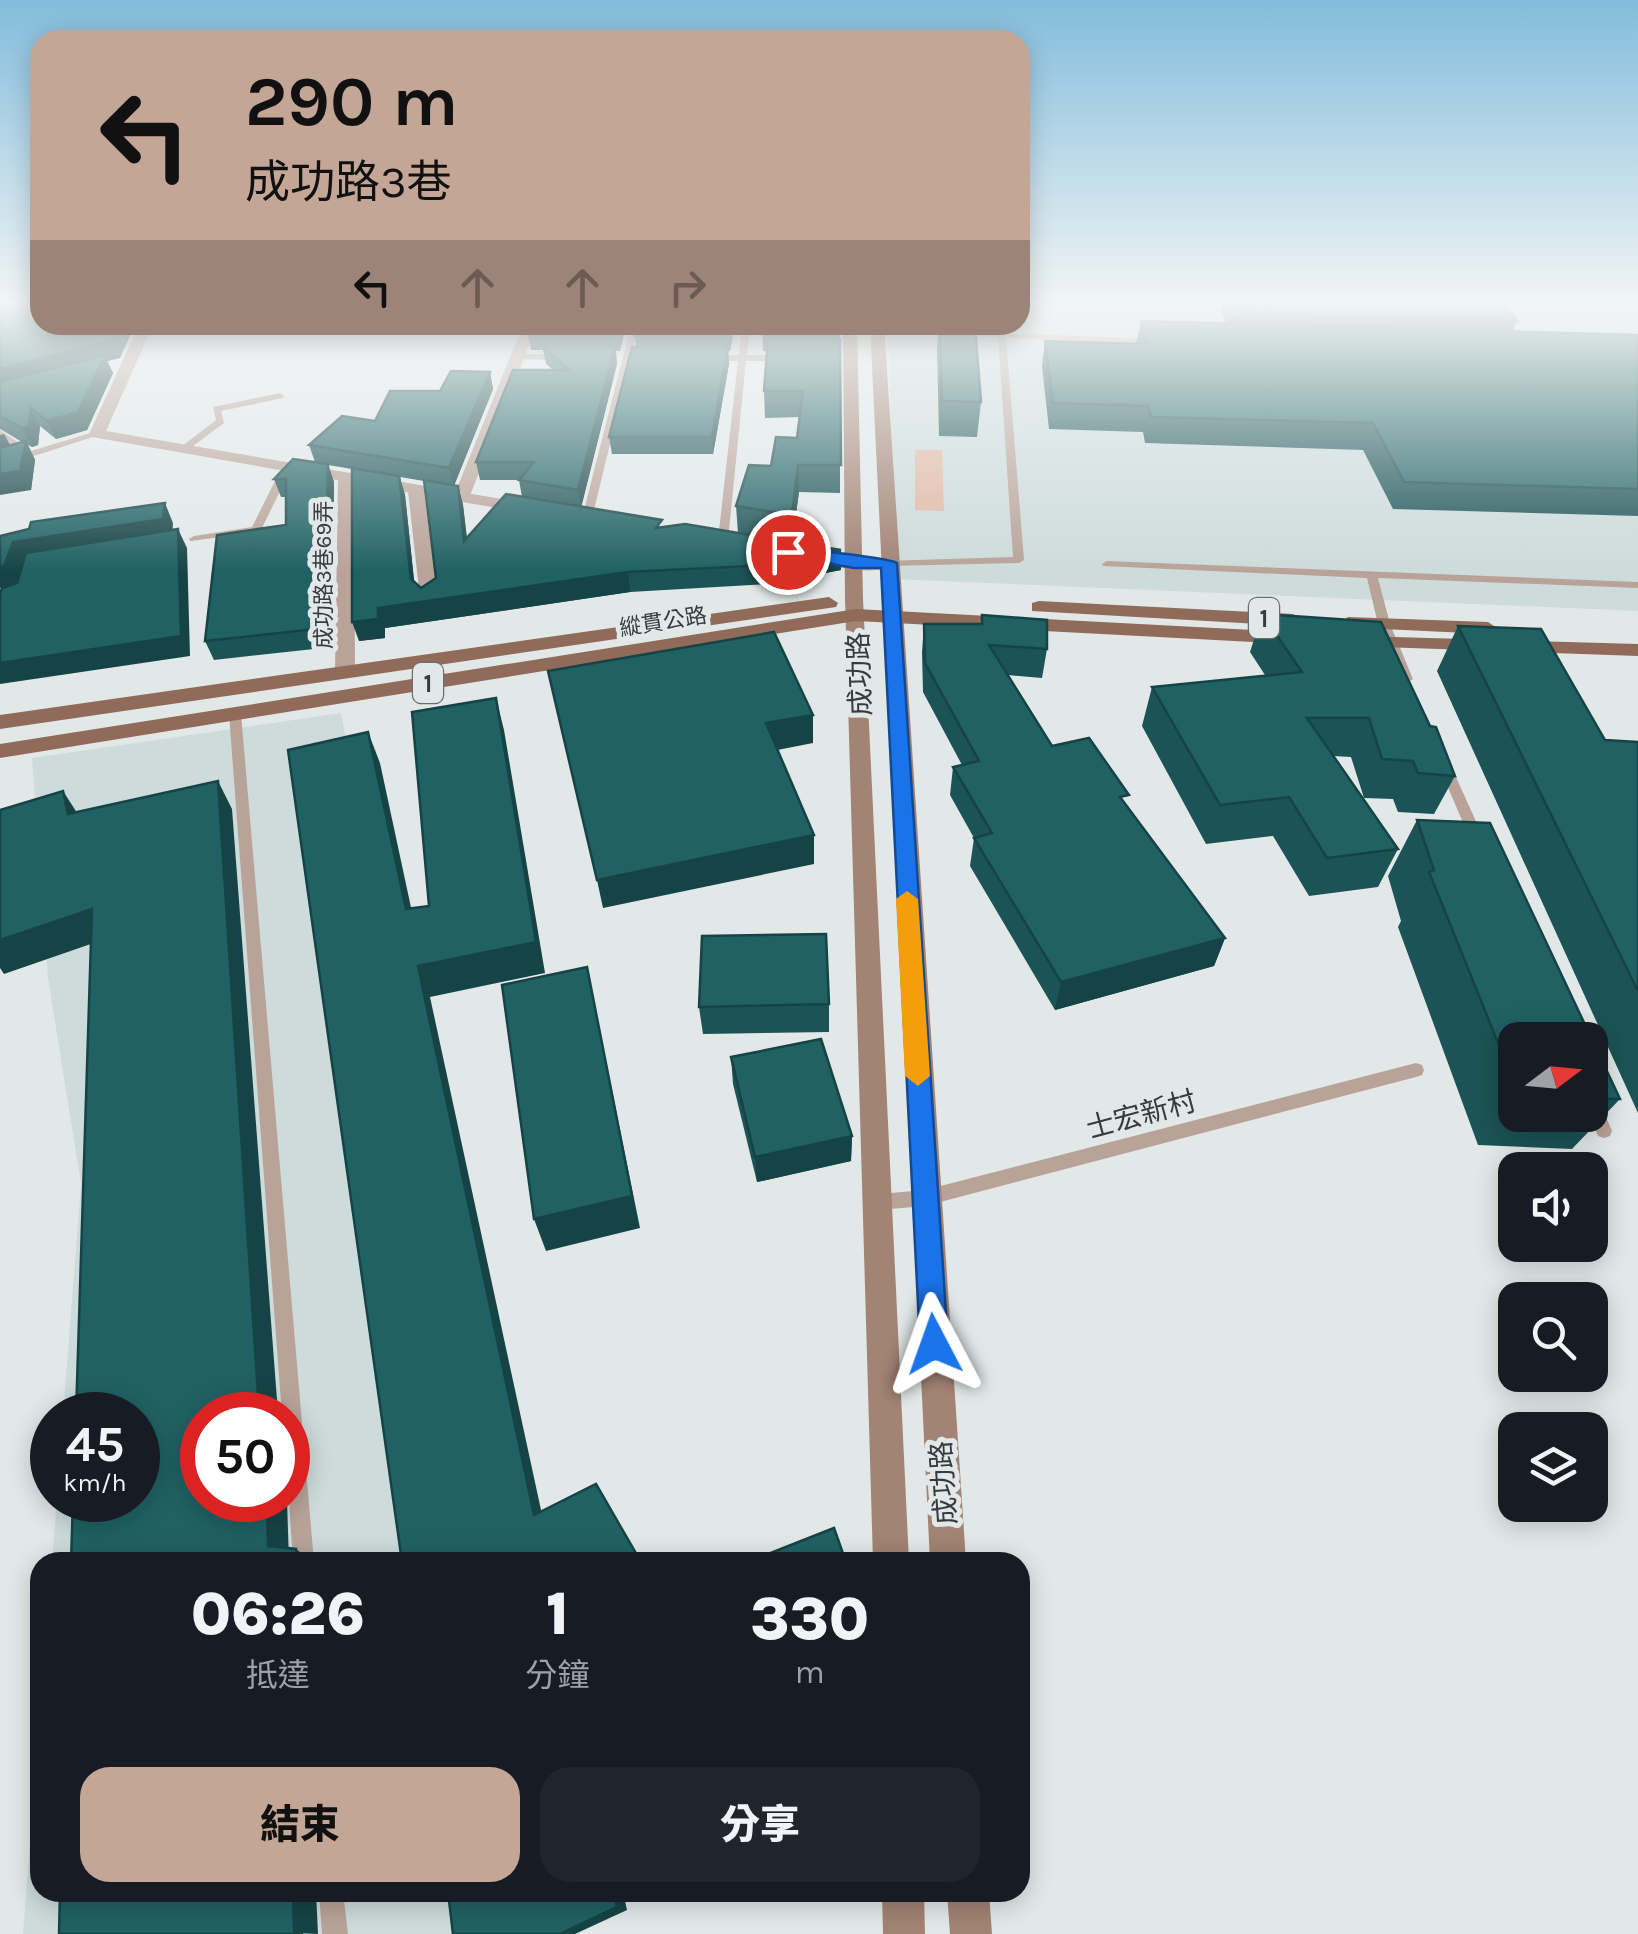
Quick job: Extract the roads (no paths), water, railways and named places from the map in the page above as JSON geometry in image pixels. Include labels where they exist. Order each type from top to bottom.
[{"type":"main road","name":"成功路","points":[[844,392],[854,563],[891,1552]]},
{"type":"main road","name":"成功路","points":[[880,392],[947,1552]]},
{"type":"main road","name":"縱貫公路","points":[[0,751],[855,607]]},
{"type":"main road","name":"縱貫公路","points":[[0,722],[345,671],[855,607],[1320,630],[1392,644],[1638,650]]},
{"type":"main road","name":"縱貫公路","points":[[1320,630],[1384,624],[1638,634]]},
{"type":"main road","points":[[903,1902],[904,1934]]},
{"type":"main road","points":[[969,1902],[971,1934]]},
{"type":"street","points":[[118,392],[97,434],[606,522]]},
{"type":"street","points":[[461,498],[504,392]]},
{"type":"street","name":"成功路3巷69弄","points":[[345,671],[346,480]]},
{"type":"street","points":[[416,491],[429,598]]},
{"type":"street","points":[[704,537],[731,542]]},
{"type":"street","points":[[788,552],[854,563],[888,563]]},
{"type":"lane","points":[[569,516],[614,392]]},
{"type":"lane","points":[[731,542],[740,392]]},
{"type":"lane","points":[[888,563],[1019,560],[1006,392]]},
{"type":"lane","points":[[182,450],[222,421],[216,409],[280,396]]},
{"type":"lane","points":[[0,433],[28,454]]},
{"type":"lane","points":[[0,464],[97,434]]},
{"type":"lane","points":[[194,539],[256,530],[285,469]]},
{"type":"lane","points":[[1108,564],[1638,585]]},
{"type":"lane","points":[[1372,575],[1384,624],[1416,698]]},
{"type":"lane","points":[[235,714],[303,1552]]},
{"type":"lane","points":[[1439,752],[1486,860]]},
{"type":"lane","name":"士宏新村","points":[[878,1202],[925,1198],[1416,1070]]},
{"type":"lane","points":[[332,1902],[335,1934]]}]
